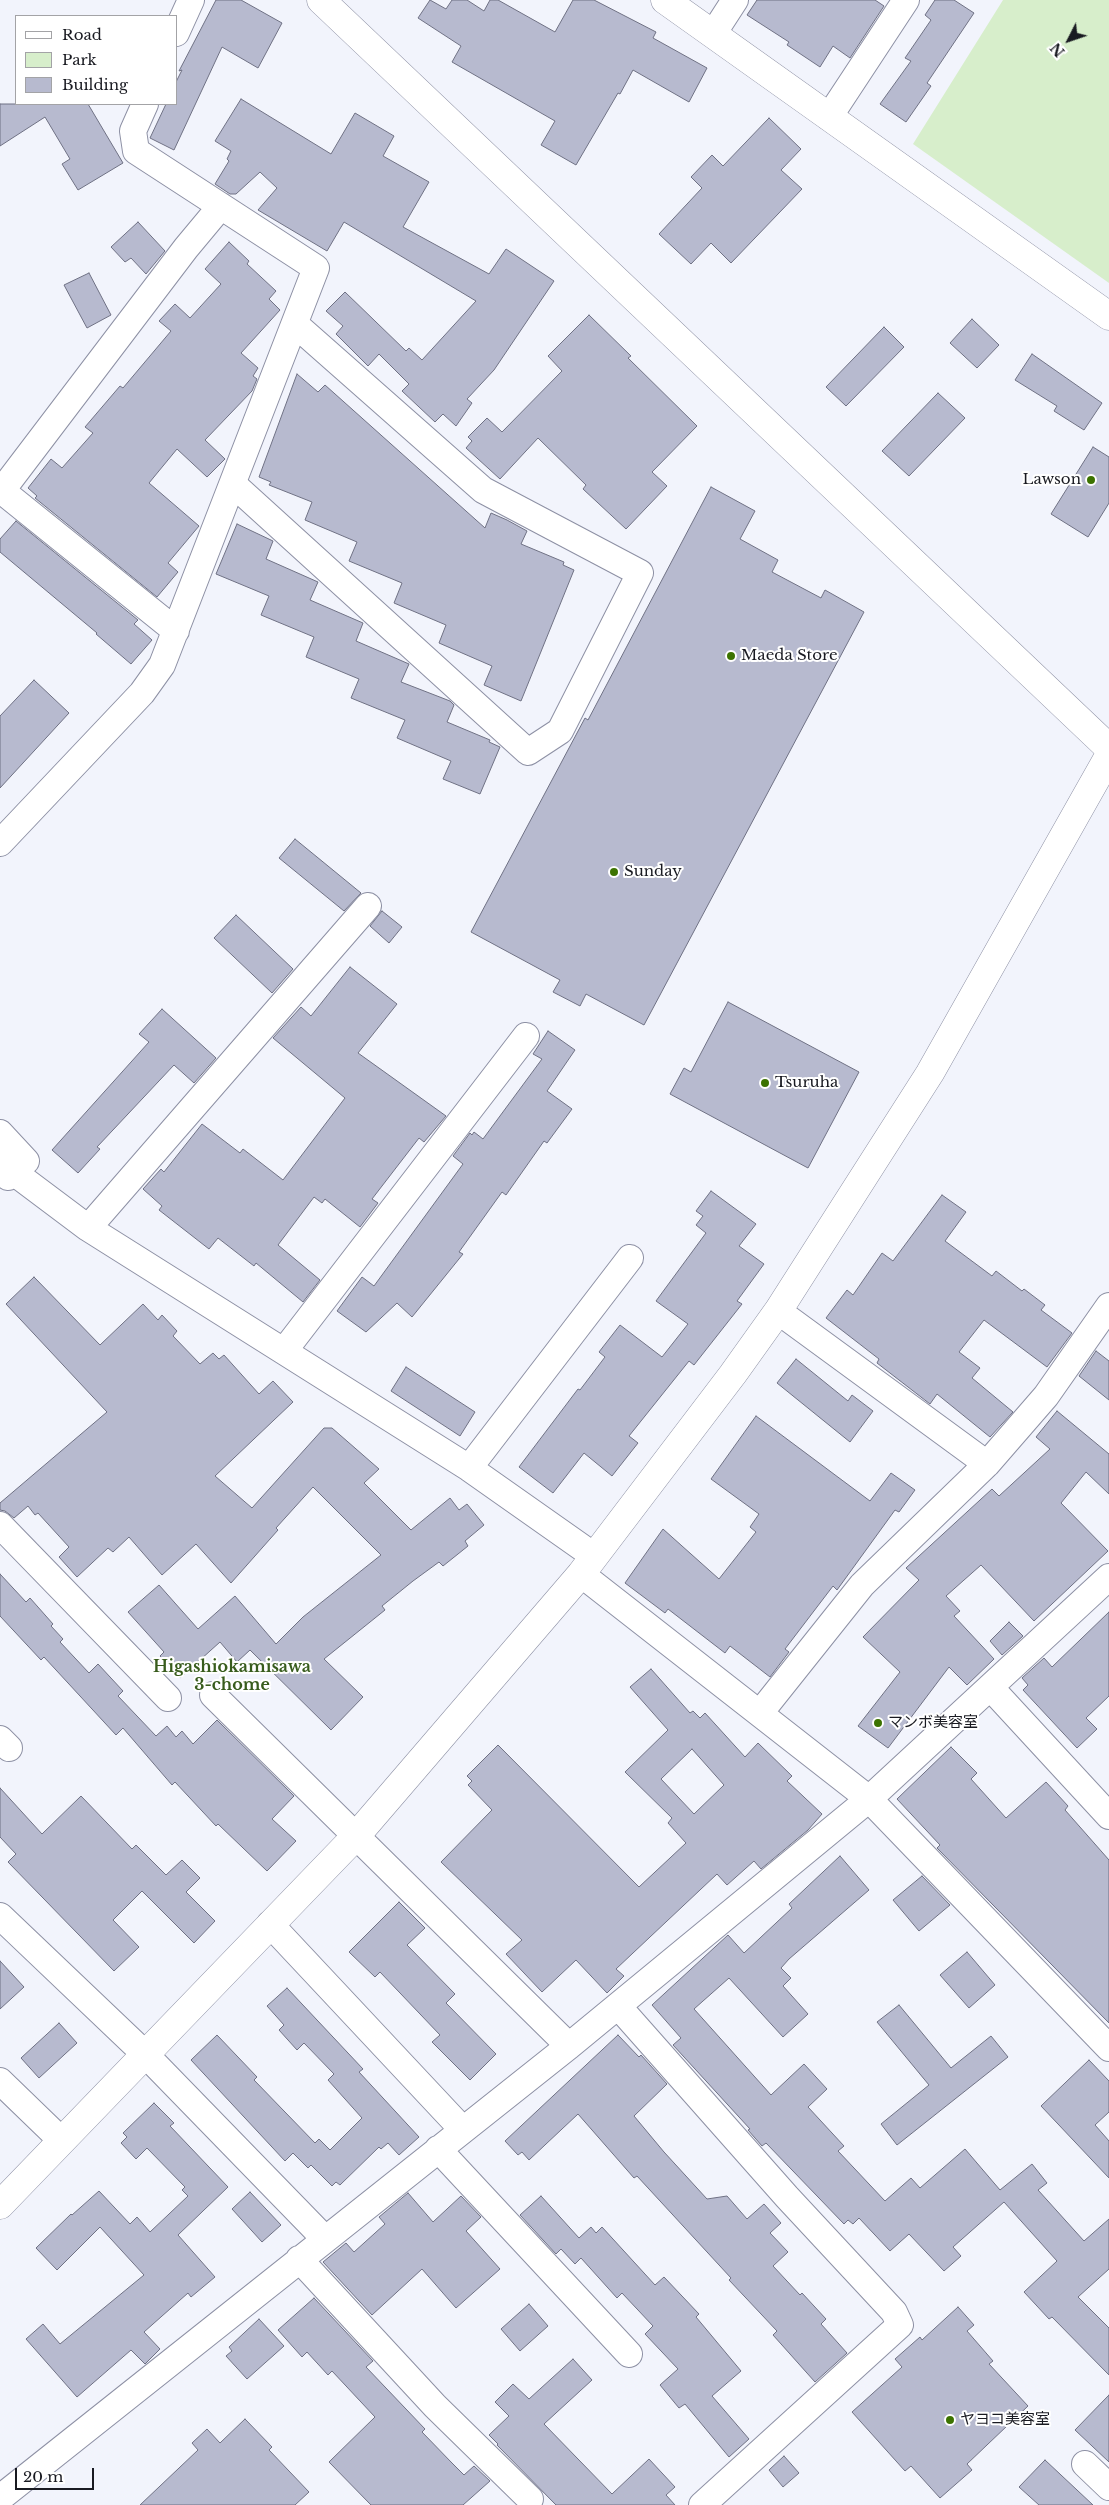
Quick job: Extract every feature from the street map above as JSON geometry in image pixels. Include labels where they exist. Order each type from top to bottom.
[{"type":"street","points":[[178,29],[191,0]]},
{"type":"street","points":[[322,0],[1109,748]]},
{"type":"street","points":[[664,0],[1109,316]]},
{"type":"street","points":[[713,34],[735,0]]},
{"type":"street","points":[[829,117],[906,0]]},
{"type":"street","points":[[0,843],[142,693],[162,665],[296,325],[316,268],[136,151],[133,131],[145,105]]},
{"type":"street","points":[[176,630],[1,492],[186,248],[221,206]]},
{"type":"street","points":[[233,484],[528,752],[560,731],[640,573],[483,490],[296,325]]},
{"type":"street","points":[[0,2205],[356,1836],[588,1565],[734,1374],[778,1311],[930,1073],[1109,756]]},
{"type":"street","points":[[88,1228],[368,906]]},
{"type":"street","points":[[284,1351],[526,1036]]},
{"type":"street","points":[[0,1133],[26,1161],[5,1173],[88,1228],[469,1468],[588,1565],[760,1714],[869,1799],[1109,2048]]},
{"type":"street","points":[[469,1468],[630,1258]]},
{"type":"street","points":[[760,1714],[862,1585],[987,1464],[1046,1396],[1109,1306]]},
{"type":"street","points":[[778,1311],[987,1464]]},
{"type":"street","points":[[0,1525],[168,1698]]},
{"type":"street","points":[[0,2498],[569,2046],[869,1799],[1109,1577]]},
{"type":"street","points":[[990,1687],[1109,1816]]},
{"type":"street","points":[[213,1695],[569,2046]]},
{"type":"street","points":[[0,1916],[144,2054],[325,2239]]},
{"type":"street","points":[[270,1924],[463,2130]]},
{"type":"street","points":[[618,2006],[786,2197],[894,2312],[900,2325],[702,2505]]},
{"type":"street","points":[[0,2081],[61,2140]]},
{"type":"street","points":[[438,2149],[629,2354]]},
{"type":"street","points":[[299,2260],[435,2406],[530,2499]]},
{"type":"street","points":[[1084,2464],[1109,2487]]},
{"type":"green space","points":[[1003,0],[1109,0],[1109,283],[913,144]]},
{"type":"building","points":[[216,0],[241,0],[282,23],[258,68],[222,47],[174,150],[150,138],[166,105],[178,105],[178,78],[182,70],[179,71]]},
{"type":"building","points":[[430,0],[446,9],[452,0],[467,0],[484,11],[490,0],[498,0],[555,32],[573,0],[594,0],[656,32],[653,38],[707,68],[689,102],[633,70],[576,165],[541,145],[555,121],[452,62],[461,46],[418,18]]},
{"type":"building","points":[[757,0],[875,0],[884,6],[850,58],[833,46],[820,67],[787,45],[789,42],[747,15]]},
{"type":"building","points":[[935,0],[954,0],[974,13],[927,83],[931,86],[906,122],[880,104],[911,61],[905,58],[931,20],[925,15]]},
{"type":"building","points":[[241,99],[331,154],[355,113],[394,136],[383,156],[429,182],[403,227],[489,274],[506,249],[554,281],[494,370],[467,399],[472,403],[456,426],[443,414],[435,422],[402,391],[409,384],[379,354],[368,366],[336,334],[343,326],[326,311],[345,292],[406,351],[409,348],[422,360],[476,301],[344,222],[327,251],[258,210],[277,188],[260,172],[236,194],[230,194],[215,184],[229,161],[227,159],[231,151],[215,141]]},
{"type":"building","points":[[0,104],[89,105],[123,163],[78,190],[62,164],[70,159],[45,117],[0,146]]},
{"type":"building","points":[[769,118],[801,149],[781,170],[802,189],[731,263],[711,243],[691,264],[659,234],[702,188],[691,177],[712,155],[723,166]]},
{"type":"building","points":[[138,222],[165,251],[146,274],[131,258],[125,262],[111,247]]},
{"type":"building","points":[[229,242],[249,261],[247,264],[276,291],[269,299],[280,310],[241,353],[258,368],[253,376],[257,379],[252,391],[205,440],[225,459],[207,477],[177,449],[149,483],[199,526],[168,563],[178,572],[157,597],[35,498],[37,496],[28,488],[51,459],[62,468],[93,433],[85,427],[120,386],[123,388],[171,331],[159,321],[175,304],[190,318],[221,284],[205,269]]},
{"type":"building","points":[[89,273],[111,315],[87,328],[64,285]]},
{"type":"building","points":[[589,315],[631,356],[628,358],[697,426],[652,472],[667,486],[626,529],[583,489],[586,485],[538,438],[500,479],[466,448],[472,441],[468,437],[487,418],[502,432],[562,371],[548,356]]},
{"type":"building","points":[[972,319],[999,345],[977,368],[950,343]]},
{"type":"building","points":[[884,327],[904,347],[846,406],[826,387]]},
{"type":"building","points":[[1032,354],[1102,403],[1084,430],[1054,411],[1057,406],[1015,380]]},
{"type":"building","points":[[297,374],[318,392],[325,385],[485,528],[491,513],[507,520],[527,531],[521,544],[564,562],[563,565],[574,570],[521,701],[484,685],[492,666],[439,643],[446,625],[394,603],[402,583],[349,561],[357,542],[305,520],[312,502],[269,485],[271,482],[259,477]]},
{"type":"building","points":[[938,393],[965,418],[909,476],[882,451]]},
{"type":"building","name":"Lawson","points":[[1093,447],[1109,457],[1109,503],[1088,537],[1051,514]]},
{"type":"building","points":[[711,487],[755,511],[740,539],[778,560],[772,572],[821,598],[825,590],[864,612],[644,1025],[586,994],[580,1006],[553,992],[560,980],[471,932],[585,718],[588,720]]},
{"type":"building","points":[[16,521],[138,620],[134,624],[152,640],[131,664],[0,552],[0,539]]},
{"type":"building","points":[[237,524],[273,541],[266,559],[318,582],[310,600],[363,623],[356,641],[409,664],[401,682],[450,701],[454,705],[447,722],[490,740],[489,742],[500,747],[480,794],[443,779],[451,761],[397,738],[405,720],[351,698],[359,679],[306,657],[314,637],[261,615],[269,596],[216,574]]},
{"type":"building","points":[[34,680],[69,713],[0,788],[0,716]]},
{"type":"building","points":[[295,839],[361,893],[344,911],[279,858]]},
{"type":"building","points":[[382,911],[402,927],[389,943],[370,926]]},
{"type":"building","points":[[236,915],[293,969],[272,993],[214,938]]},
{"type":"building","points":[[350,967],[397,1004],[358,1053],[446,1116],[424,1142],[419,1138],[372,1199],[378,1203],[360,1227],[325,1199],[322,1203],[314,1197],[278,1245],[320,1280],[303,1302],[256,1263],[254,1266],[218,1238],[209,1249],[159,1210],[162,1206],[143,1189],[161,1169],[164,1172],[202,1124],[240,1153],[243,1149],[283,1180],[345,1098],[273,1038],[301,1007],[311,1016]]},
{"type":"building","name":"Tsuruha","points":[[728,1002],[859,1072],[808,1168],[670,1094],[684,1068],[691,1072]]},
{"type":"building","points":[[162,1009],[216,1058],[194,1083],[174,1065],[97,1147],[100,1149],[78,1173],[52,1150],[149,1042],[139,1034]]},
{"type":"building","points":[[548,1031],[575,1050],[547,1091],[572,1109],[547,1143],[544,1141],[506,1195],[502,1192],[459,1252],[463,1254],[412,1317],[397,1303],[366,1332],[337,1311],[362,1277],[374,1286],[463,1164],[453,1156],[470,1133],[472,1135],[474,1132],[483,1139],[542,1059],[533,1054]]},
{"type":"building","points":[[711,1191],[756,1224],[739,1246],[764,1264],[737,1301],[742,1304],[694,1365],[689,1361],[629,1436],[638,1443],[612,1476],[584,1453],[553,1493],[519,1467],[578,1389],[580,1390],[605,1357],[599,1352],[620,1325],[662,1357],[688,1324],[656,1301],[706,1233],[696,1225],[703,1216],[696,1211]]},
{"type":"building","points":[[942,1195],[966,1212],[945,1241],[992,1276],[996,1271],[1022,1291],[1024,1289],[1045,1305],[1041,1310],[1072,1333],[1047,1367],[984,1320],[959,1352],[980,1368],[972,1378],[1013,1412],[990,1437],[937,1394],[930,1404],[877,1363],[879,1359],[826,1318],[847,1290],[853,1295],[882,1253],[893,1261]]},
{"type":"building","points":[[34,1277],[100,1345],[143,1304],[158,1320],[162,1315],[177,1331],[173,1336],[200,1364],[213,1353],[219,1359],[224,1355],[259,1394],[273,1381],[293,1402],[215,1476],[252,1508],[324,1428],[332,1428],[379,1469],[364,1483],[411,1530],[450,1498],[459,1510],[467,1504],[484,1525],[465,1541],[468,1546],[443,1566],[439,1562],[413,1581],[382,1606],[385,1610],[324,1659],[363,1697],[331,1730],[250,1650],[237,1662],[220,1642],[180,1678],[160,1656],[164,1652],[128,1612],[159,1585],[198,1629],[235,1596],[276,1644],[303,1617],[381,1555],[313,1487],[276,1528],[278,1530],[231,1583],[196,1544],[162,1575],[129,1537],[113,1552],[108,1548],[77,1577],[59,1557],[69,1547],[38,1513],[35,1515],[28,1506],[14,1518],[5,1511],[0,1510],[0,1503],[107,1412],[6,1304]]},
{"type":"building","points":[[1096,1351],[1109,1361],[1109,1400],[1079,1376]]},
{"type":"building","points":[[796,1359],[848,1401],[852,1395],[873,1411],[850,1442],[777,1383]]},
{"type":"building","points":[[406,1367],[475,1412],[460,1436],[391,1391]]},
{"type":"building","points":[[1057,1411],[1109,1454],[1109,1494],[1086,1472],[1061,1503],[1108,1551],[1034,1621],[981,1565],[946,1596],[960,1611],[954,1616],[994,1659],[967,1685],[949,1667],[888,1748],[858,1726],[900,1672],[863,1637],[919,1580],[906,1568],[992,1489],[999,1496],[1050,1449],[1036,1437]]},
{"type":"building","points":[[756,1416],[870,1501],[891,1473],[915,1490],[899,1512],[895,1510],[837,1590],[833,1586],[785,1649],[789,1652],[770,1677],[730,1646],[725,1653],[668,1609],[665,1613],[625,1583],[663,1529],[719,1579],[756,1532],[750,1527],[759,1514],[711,1479]]},
{"type":"building","points":[[0,1574],[26,1602],[30,1598],[53,1624],[51,1626],[63,1639],[60,1642],[89,1673],[98,1664],[123,1691],[118,1696],[156,1736],[167,1726],[176,1737],[182,1731],[193,1744],[217,1720],[294,1796],[272,1819],[296,1841],[267,1871],[218,1824],[216,1826],[175,1782],[172,1785],[123,1728],[116,1735],[44,1657],[41,1660],[0,1616]]},
{"type":"building","points":[[1109,1612],[1109,1696],[1086,1718],[1097,1729],[1077,1748],[1023,1690],[1028,1685],[1022,1678],[1044,1658],[1052,1667]]},
{"type":"building","points":[[1009,1622],[1023,1636],[1002,1655],[990,1641]]},
{"type":"building","points":[[651,1669],[690,1713],[693,1711],[700,1718],[705,1713],[745,1757],[758,1743],[792,1776],[787,1781],[822,1814],[808,1830],[761,1869],[754,1861],[727,1885],[717,1874],[616,1969],[624,1976],[607,1993],[576,1960],[542,1992],[506,1954],[522,1940],[441,1862],[492,1810],[468,1785],[472,1781],[467,1776],[498,1745],[639,1887],[686,1843],[668,1823],[672,1818],[625,1772],[668,1730],[630,1687]],"holes":[[[692,1749],[724,1785],[694,1814],[661,1779]]]},
{"type":"building","points":[[951,1747],[977,1773],[971,1779],[1006,1818],[1046,1782],[1068,1806],[1065,1810],[1109,1860],[1109,2023],[937,1848],[940,1845],[897,1799]]},
{"type":"building","points":[[0,1788],[42,1834],[81,1796],[132,1849],[136,1845],[166,1875],[182,1860],[200,1878],[186,1892],[215,1921],[194,1943],[142,1891],[113,1920],[139,1947],[114,1971],[8,1862],[16,1854],[0,1837]]},
{"type":"building","points":[[840,1856],[869,1890],[781,1968],[791,1978],[783,1986],[808,2014],[783,2037],[729,1978],[694,2009],[771,2095],[804,2064],[827,2089],[808,2107],[844,2146],[838,2151],[885,2201],[911,2178],[920,2188],[965,2149],[1000,2190],[1032,2164],[1047,2183],[1038,2190],[1084,2241],[1109,2219],[1109,2269],[1078,2297],[1109,2328],[1109,2375],[1052,2317],[1049,2319],[1024,2292],[1057,2261],[1004,2202],[953,2247],[961,2256],[944,2271],[909,2234],[890,2251],[859,2218],[853,2224],[848,2220],[844,2224],[766,2143],[762,2146],[748,2130],[750,2129],[673,2045],[681,2038],[652,2005],[728,1935],[744,1953],[792,1908],[789,1904]]},
{"type":"building","points":[[922,1876],[950,1905],[919,1931],[893,1900]]},
{"type":"building","points":[[399,1902],[425,1928],[407,1945],[455,1994],[446,2003],[496,2054],[470,2080],[432,2042],[440,2035],[380,1972],[375,1977],[349,1952]]},
{"type":"building","points":[[967,1952],[995,1985],[969,2008],[940,1975]]},
{"type":"building","points":[[0,1961],[24,1987],[0,2009]]},
{"type":"building","points":[[287,1988],[363,2069],[359,2072],[419,2137],[399,2155],[388,2143],[381,2149],[379,2147],[340,2185],[336,2182],[332,2186],[311,2165],[308,2168],[293,2153],[285,2161],[191,2060],[217,2035],[257,2077],[254,2080],[315,2143],[319,2139],[330,2150],[362,2118],[328,2080],[334,2074],[304,2043],[297,2050],[279,2030],[284,2025],[267,2006]]},
{"type":"building","points":[[899,2005],[951,2068],[991,2036],[1008,2057],[897,2145],[881,2124],[929,2085],[877,2022]]},
{"type":"building","points":[[59,2023],[77,2043],[39,2078],[21,2058]]},
{"type":"building","points":[[618,2035],[639,2057],[641,2055],[667,2084],[634,2116],[664,2152],[707,2199],[727,2196],[747,2219],[764,2204],[781,2223],[770,2233],[788,2252],[773,2266],[826,2319],[821,2324],[847,2353],[815,2382],[773,2335],[777,2331],[729,2280],[731,2278],[637,2176],[634,2178],[578,2114],[529,2160],[522,2152],[518,2155],[505,2141]]},
{"type":"building","points":[[1089,2060],[1109,2081],[1109,2112],[1095,2125],[1109,2141],[1109,2178],[1041,2106]]},
{"type":"building","points":[[154,2103],[174,2123],[170,2126],[228,2187],[178,2235],[215,2277],[191,2297],[188,2293],[144,2332],[160,2349],[145,2364],[131,2350],[77,2397],[26,2339],[43,2324],[60,2344],[144,2275],[100,2227],[57,2270],[36,2248],[71,2214],[99,2191],[130,2224],[137,2217],[150,2232],[188,2196],[182,2190],[185,2187],[147,2148],[136,2159],[121,2143],[127,2137],[123,2133]]},
{"type":"building","points":[[250,2192],[281,2225],[262,2242],[232,2209]]},
{"type":"building","points":[[408,2193],[433,2222],[461,2196],[481,2217],[466,2231],[500,2269],[456,2308],[422,2269],[372,2315],[323,2262],[346,2243],[354,2252],[385,2224],[379,2217]]},
{"type":"building","points":[[541,2196],[579,2238],[591,2227],[596,2233],[602,2227],[655,2285],[664,2277],[699,2314],[696,2317],[741,2371],[712,2396],[749,2439],[729,2457],[685,2404],[679,2408],[660,2385],[678,2369],[645,2334],[653,2326],[622,2293],[617,2298],[581,2258],[575,2264],[561,2249],[556,2254],[520,2215]]},
{"type":"building","points":[[314,2298],[373,2361],[366,2367],[425,2429],[422,2432],[464,2475],[474,2466],[490,2481],[463,2505],[371,2505],[329,2462],[375,2417],[332,2371],[328,2375],[307,2352],[302,2357],[278,2330]]},
{"type":"building","points":[[529,2304],[548,2326],[520,2351],[501,2329]]},
{"type":"building","points":[[958,2307],[974,2325],[967,2331],[993,2361],[989,2364],[1028,2406],[967,2464],[972,2470],[940,2498],[911,2466],[905,2471],[852,2412],[902,2367],[895,2359],[920,2337],[922,2340]]},
{"type":"building","points":[[259,2319],[284,2346],[247,2379],[226,2356],[232,2351],[229,2347]]},
{"type":"building","points":[[573,2359],[592,2380],[544,2424],[612,2494],[649,2459],[675,2487],[666,2495],[675,2505],[556,2505],[489,2435],[509,2416],[495,2402],[513,2384],[529,2399]]},
{"type":"building","points":[[1109,2395],[1109,2462],[1075,2430]]},
{"type":"building","points":[[245,2419],[272,2447],[269,2450],[309,2492],[295,2505],[140,2505],[198,2450],[192,2443],[207,2429],[220,2443]]},
{"type":"building","points":[[784,2456],[799,2473],[783,2487],[769,2470]]},
{"type":"building","points":[[1045,2460],[1093,2505],[1039,2505],[1019,2487]]},
{"type":"place","name":"Lawson","points":[[1091,480]]},
{"type":"place","name":"Maeda Store","points":[[731,656]]},
{"type":"place","name":"Sunday","points":[[614,872]]},
{"type":"place","name":"Tsuruha","points":[[765,1083]]},
{"type":"place","name":"マンボ美容室","points":[[878,1723]]},
{"type":"place","name":"ヤヨコ美容室","points":[[950,2420]]},
{"type":"district","name":"Higashiokamisawa 3-chome","points":[[232,1676]]}]
